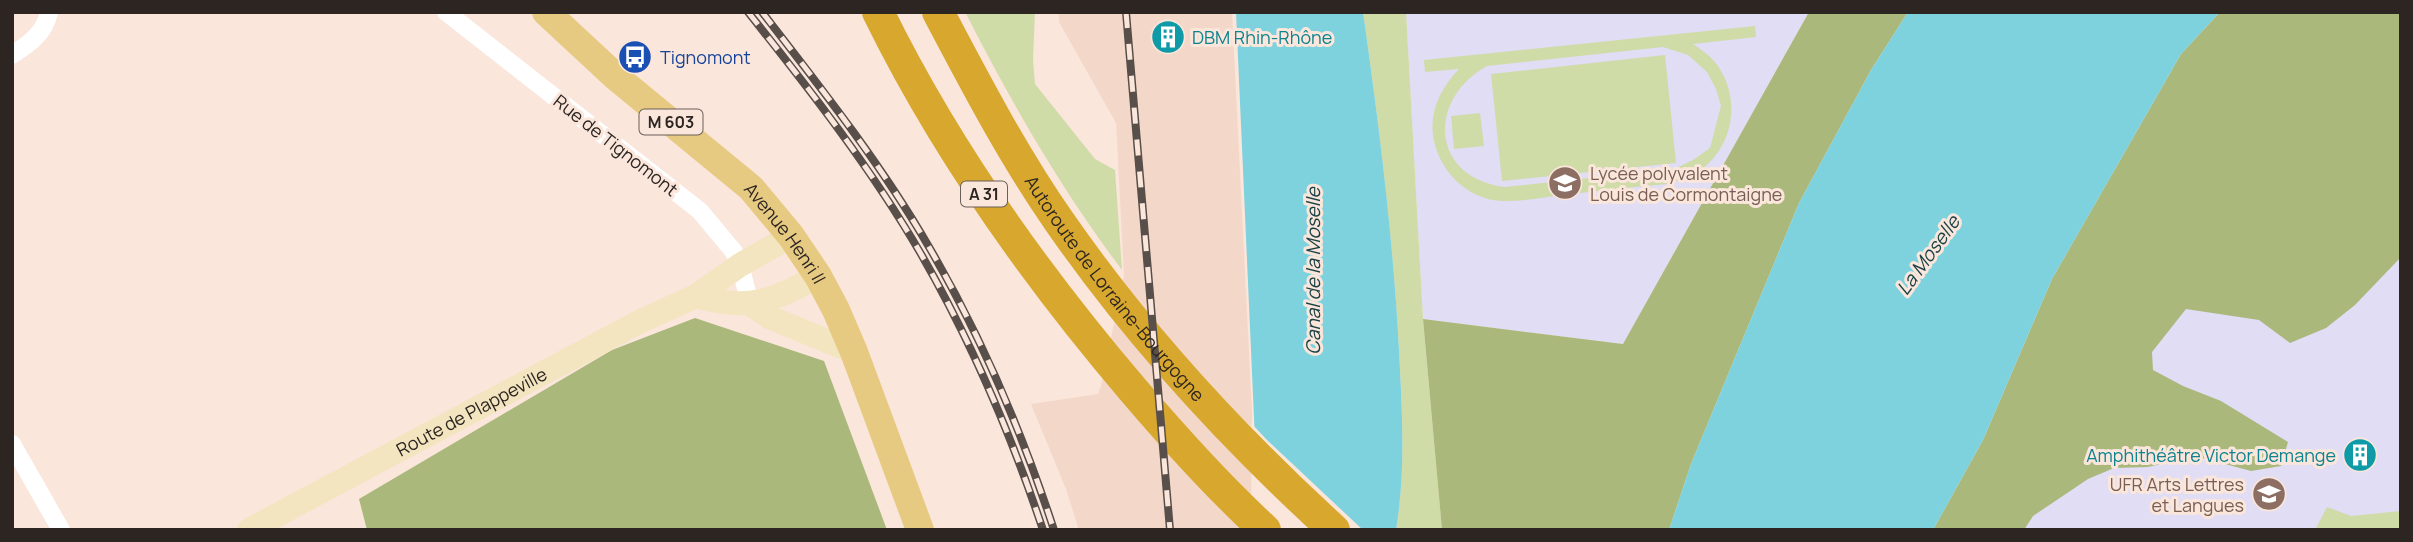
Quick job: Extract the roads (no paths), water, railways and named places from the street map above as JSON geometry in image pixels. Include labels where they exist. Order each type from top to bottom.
[{"type":"highway","name":"A 31","points":[[878,12],[945,131],[1003,223],[1110,363],[1179,443],[1265,530]]},
{"type":"highway","name":"Autoroute de Lorraine-Bourgogne","points":[[938,12],[1035,186],[1103,281],[1201,399],[1280,482],[1334,530]]},
{"type":"main road","name":"Avenue Henri II","points":[[546,12],[616,77],[751,188],[791,236],[818,276],[854,352],[920,530]]},
{"type":"street","points":[[12,55],[29,44],[38,34],[45,25],[49,12]]},
{"type":"street","name":"Rue de Tignomont","points":[[446,12],[700,211],[728,244],[740,265],[750,304]]},
{"type":"street","name":"Route de Plappeville","points":[[249,530],[639,322],[696,296],[740,265],[791,236]]},
{"type":"street","points":[[696,296],[719,303],[750,304],[783,294],[818,276]]},
{"type":"street","points":[[750,304],[771,318],[854,352]]},
{"type":"street","points":[[12,444],[61,530]]},
{"type":"water","name":"Canal de la Moselle","points":[[1236,12],[1363,12],[1385,181],[1396,307],[1402,440],[1396,530],[1259,530]]},
{"type":"water","name":"La Moselle","points":[[1908,12],[2220,12],[2181,54],[2052,279],[1983,440],[1933,530],[1669,530],[1691,464],[1799,203],[1871,70]]},
{"type":"railway","points":[[748,12],[861,160],[921,254],[957,320],[989,389],[1043,530]]},
{"type":"railway","points":[[762,12],[871,156],[929,247],[966,315],[999,385],[1054,530]]},
{"type":"railway","points":[[1126,12],[1170,530]]},
{"type":"place","name":"DBM Rhin-Rhône","points":[[1168,37]]},
{"type":"place","name":"Tignomont","points":[[635,57]]},
{"type":"place","name":"Lycée polyvalent Louis de Cormontaigne","points":[[1565,183]]},
{"type":"place","name":"Amphithéâtre Victor Demange","points":[[2360,455]]},
{"type":"place","name":"UFR Arts Lettres et Langues","points":[[2269,494]]}]
